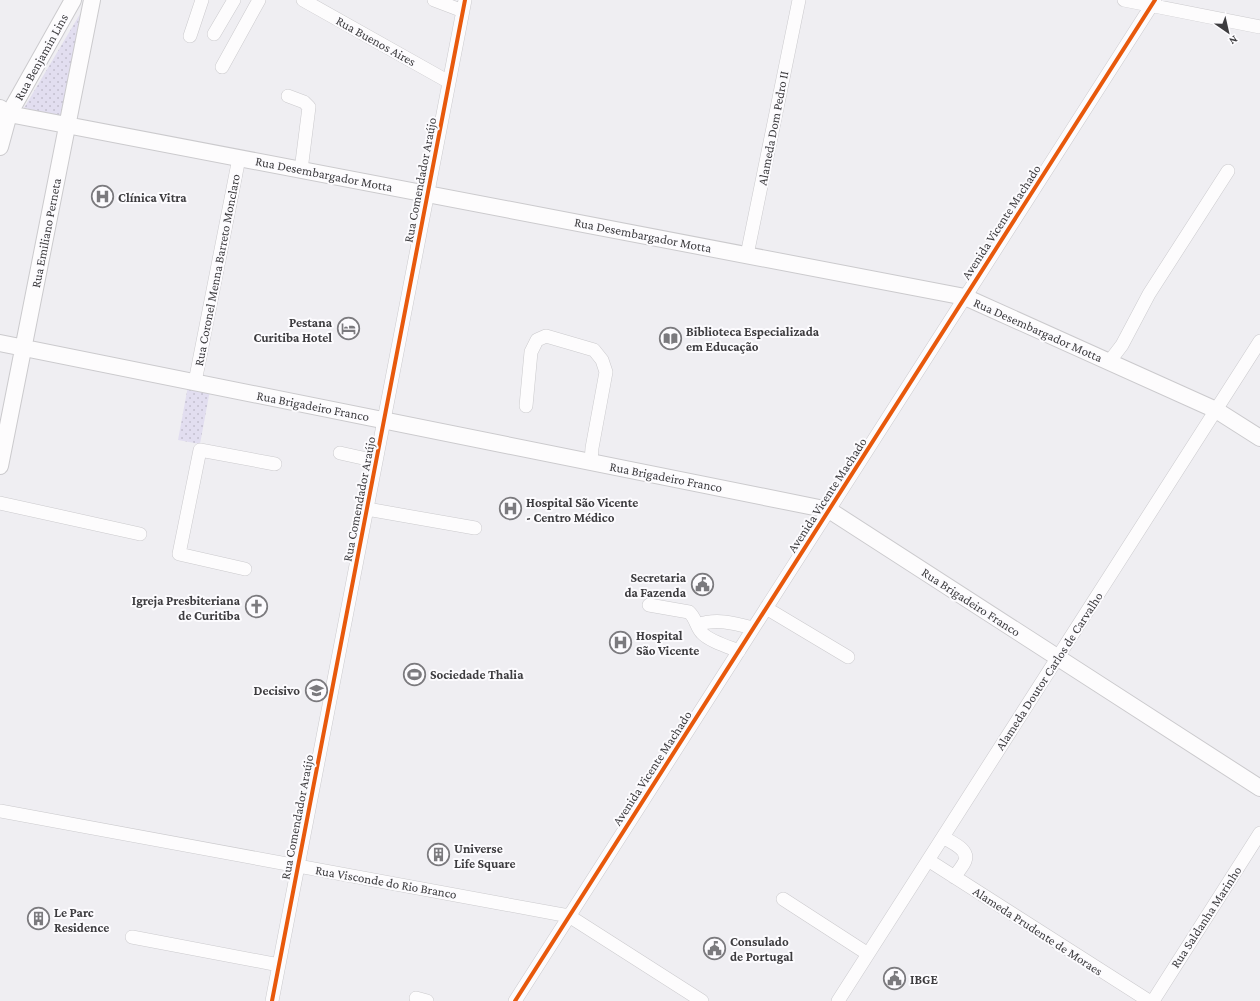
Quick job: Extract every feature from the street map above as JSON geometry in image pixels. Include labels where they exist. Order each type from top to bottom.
[{"type":"main road","name":"Rua Benjamin Lins","points":[[0,147],[3,115],[73,0]]},
{"type":"main road","name":"Rua Emiliano Perneta","points":[[0,466],[92,0]]},
{"type":"main road","name":"Rua Desembargador Motta","points":[[3,115],[67,125],[965,297],[1216,410],[1260,438]]},
{"type":"main road","name":"Rua Brigadeiro Franco","points":[[0,343],[829,510],[1260,788]]},
{"type":"street","points":[[190,36],[202,0]]},
{"type":"street","points":[[214,34],[234,0]]},
{"type":"street","points":[[222,67],[258,0]]},
{"type":"street","name":"Rua Buenos Aires","points":[[303,0],[449,82]]},
{"type":"street","points":[[434,0],[464,6]]},
{"type":"street","name":"Alameda Dom Pedro II","points":[[747,255],[799,0]]},
{"type":"street","points":[[1124,0],[1154,3],[1260,27]]},
{"type":"street","name":"Avenida Vicente Machado","points":[[515,1001],[1154,3]]},
{"type":"street","name":"Rua Comendador Araújo","points":[[272,1001],[464,6]]},
{"type":"street","points":[[288,96],[304,102],[309,108],[301,170]]},
{"type":"street","name":"Rua Coronel Menna Barreto Monclaro","points":[[195,382],[240,158]]},
{"type":"street","points":[[1109,362],[1122,345],[1153,288],[1228,171]]},
{"type":"street","points":[[526,406],[532,352],[537,340],[546,336],[594,350],[602,360],[606,372],[592,448],[591,462]]},
{"type":"street","name":"Alameda Doutor Carlos de Carvalho","points":[[838,1001],[1260,341]]},
{"type":"street","points":[[245,569],[178,554],[200,450],[275,464]]},
{"type":"street","points":[[340,453],[376,461]]},
{"type":"street","points":[[0,503],[140,534]]},
{"type":"street","points":[[367,509],[475,528]]},
{"type":"street","points":[[650,605],[689,612],[693,616],[702,634],[712,640],[739,651]]},
{"type":"street","points":[[766,608],[848,657]]},
{"type":"street","points":[[697,625],[708,621],[737,624],[754,628]]},
{"type":"street","name":"Rua Visconde do Rio Branco","points":[[0,811],[569,916],[702,1001]]},
{"type":"street","name":"Rua Saldanha Marinho","points":[[1153,1001],[1260,833]]},
{"type":"street","points":[[943,837],[964,850],[966,855],[966,860],[954,877]]},
{"type":"street","name":"Alameda Prudente de Moraes","points":[[928,860],[1149,1001]]},
{"type":"street","points":[[783,899],[868,954]]},
{"type":"street","points":[[132,937],[279,965]]},
{"type":"shaded area","points":[[80,14],[63,116],[24,108]]},
{"type":"shaded area","points":[[188,386],[210,390],[200,444],[178,440]]},
{"type":"cycle path","points":[[272,1001],[465,0]]},
{"type":"cycle path","points":[[515,1001],[1155,0]]},
{"type":"place","name":"Clínica Vitra","points":[[103,197]]},
{"type":"place","name":"Pestana Curitiba Hotel","points":[[348,329]]},
{"type":"place","name":"Biblioteca Especializada em Educação","points":[[670,338]]},
{"type":"place","name":"Hospital São Vicente - Centro Médico","points":[[510,509]]},
{"type":"place","name":"Secretaria da Fazenda","points":[[702,584]]},
{"type":"place","name":"Igreja Presbiteriana de Curitiba","points":[[256,607]]},
{"type":"place","name":"Hospital São Vicente","points":[[621,642]]},
{"type":"place","name":"Sociedade Thalia","points":[[415,674]]},
{"type":"place","name":"Decisivo","points":[[316,690]]},
{"type":"place","name":"Universe Life Square","points":[[439,855]]},
{"type":"place","name":"Le Parc Residence","points":[[38,919]]},
{"type":"place","name":"Consulado de Portugal","points":[[714,948]]},
{"type":"place","name":"IBGE","points":[[894,979]]}]
